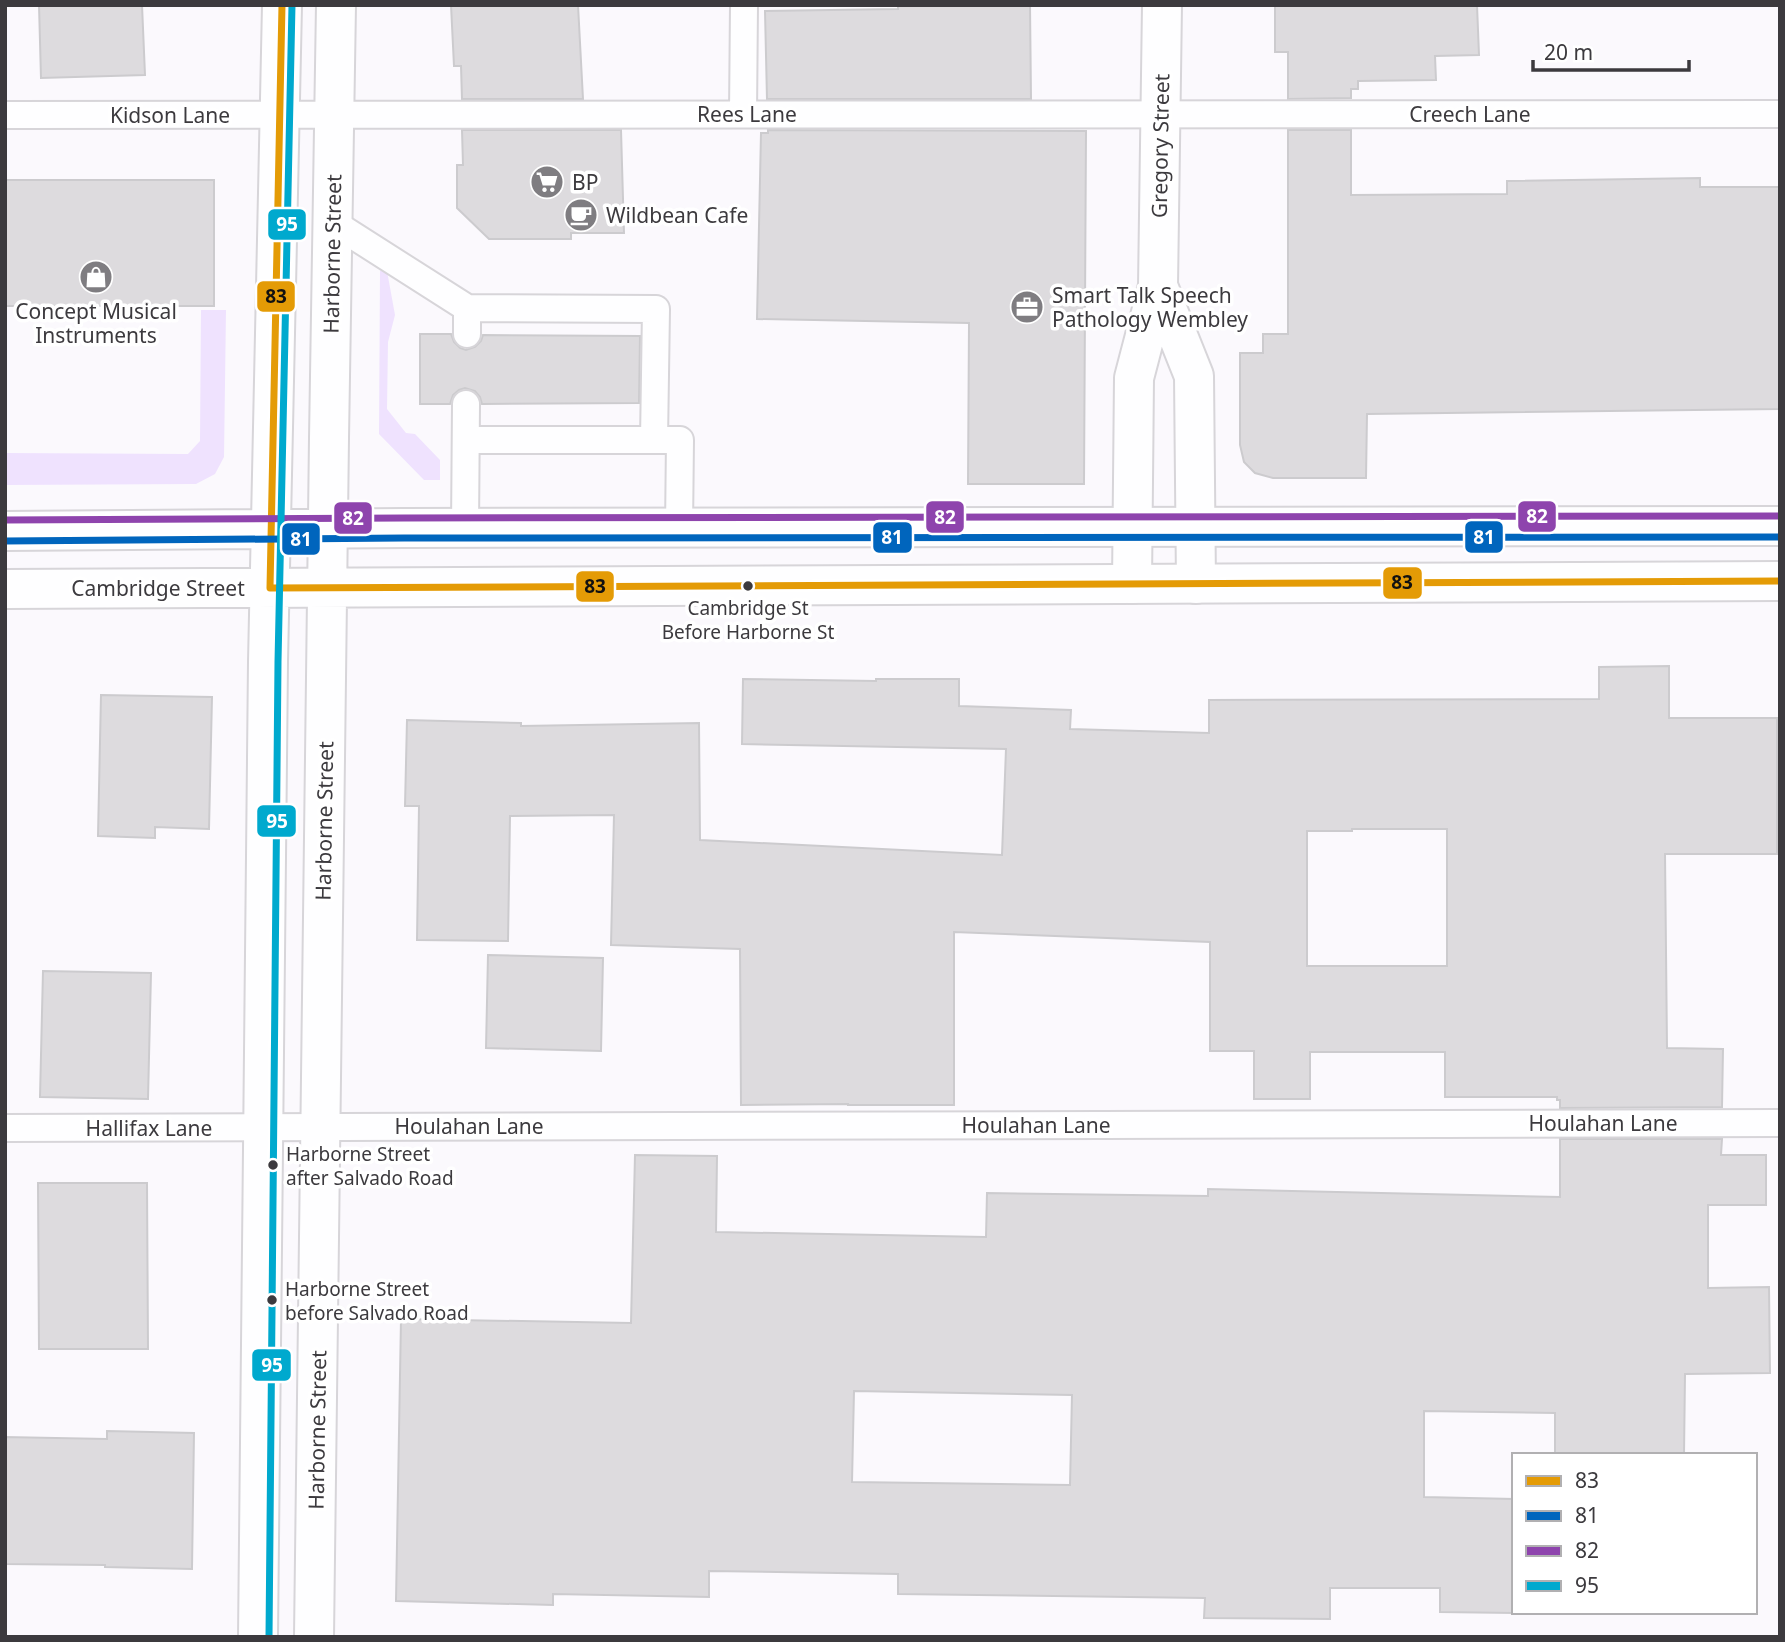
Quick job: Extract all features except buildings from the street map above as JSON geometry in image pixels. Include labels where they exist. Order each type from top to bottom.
[{"type":"main road","name":"Harborne Street","points":[[282,5],[270,588],[314,1637]]},
{"type":"main road","name":"Harborne Street","points":[[258,1637],[327,587],[336,5]]},
{"type":"main road","name":"Gregory Street","points":[[1132,584],[1134,378],[1158,286],[1162,5]]},
{"type":"main road","name":"Gregory Street","points":[[1158,286],[1194,376],[1196,584]]},
{"type":"main road","points":[[5,531],[271,528],[1780,526]]},
{"type":"main road","name":"Cambridge Street","points":[[5,589],[1780,581]]},
{"type":"lane","points":[[743,114],[744,5]]},
{"type":"lane","name":"Kidson Lane","points":[[5,115],[334,114]]},
{"type":"lane","name":"Rees Lane","points":[[334,114],[1160,114]]},
{"type":"lane","name":"Creech Lane","points":[[1160,114],[1780,114]]},
{"type":"lane","points":[[332,222],[467,308],[656,309],[654,440]]},
{"type":"lane","points":[[467,308],[467,334]]},
{"type":"lane","points":[[465,528],[466,404]]},
{"type":"lane","points":[[466,440],[680,440],[679,528]]},
{"type":"lane","name":"Houlahan Lane","points":[[292,1127],[1780,1123]]},
{"type":"lane","name":"Hallifax Lane","points":[[5,1128],[292,1127]]},
{"type":"shaded area","points":[[380,271],[387,271],[395,315],[388,342],[387,409],[406,433],[415,434],[440,460],[440,480],[424,480],[379,434]]},
{"type":"shaded area","points":[[201,310],[226,310],[224,457],[215,474],[196,484],[5,485],[5,453],[188,454],[200,441]]},
{"type":"transit line","name":"83","points":[[270,588],[282,5]]},
{"type":"transit line","name":"95","points":[[269,1637],[278,662],[292,5]]},
{"type":"transit line","name":"82","points":[[5,520],[1780,516]]},
{"type":"transit line","name":"81","points":[[5,541],[404,538],[1780,537]]},
{"type":"transit line","name":"83","points":[[270,588],[1780,581]]},
{"type":"place","name":"BP","points":[[547,182]]},
{"type":"place","name":"Wildbean Cafe","points":[[581,215]]},
{"type":"place","name":"Concept Musical Instruments","points":[[96,277]]},
{"type":"place","name":"Smart Talk Speech Pathology Wembley","points":[[1027,307]]},
{"type":"place","name":"Cambridge St Before Harborne St","points":[[748,586]]},
{"type":"place","name":"Harborne Street after Salvado Road","points":[[273,1165]]},
{"type":"place","name":"Harborne Street before Salvado Road","points":[[272,1300]]}]
